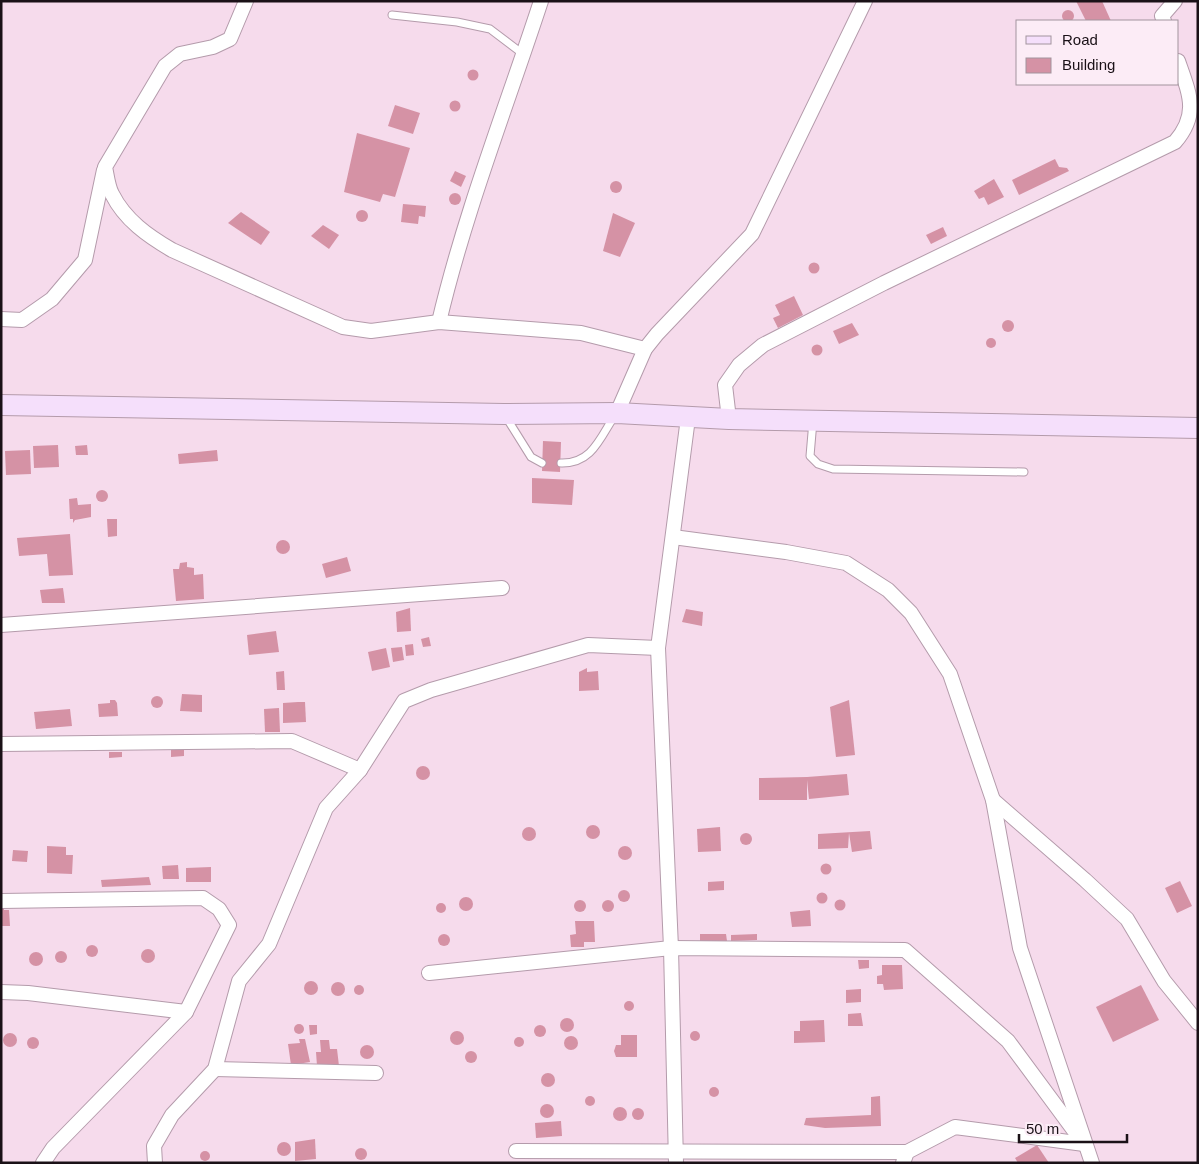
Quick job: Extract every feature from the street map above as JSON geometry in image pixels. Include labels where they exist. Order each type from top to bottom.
[{"type":"main road","points":[[1,405],[504,414],[617,413],[688,418],[1198,428]]},
{"type":"street","points":[[1,319],[22,320],[52,299],[85,260],[105,167],[165,66],[180,54],[213,47],[230,38],[246,1]]},
{"type":"street","points":[[439,322],[450,277],[485,165],[541,1]]},
{"type":"street","points":[[617,413],[645,349],[752,234],[865,1]]},
{"type":"street","points":[[1164,20],[1162,16],[1175,1]]},
{"type":"street","points":[[729,419],[725,385],[739,365],[763,345],[884,283],[1175,142],[1186,132],[1192,119],[1195,100],[1179,63]]},
{"type":"street","points":[[105,167],[111,193],[128,216],[148,236],[172,250],[343,327],[371,331],[439,322],[581,333],[645,349]]},
{"type":"street","points":[[675,1156],[671,948],[658,648],[688,418]]},
{"type":"street","points":[[672,537],[846,562],[888,590],[911,613],[950,674],[993,800],[1020,948],[1084,1144],[1092,1163]]},
{"type":"street","points":[[1,625],[502,588]]},
{"type":"street","points":[[155,1163],[154,1146],[172,1115],[215,1069],[240,981],[269,944],[326,808],[360,770],[404,701],[431,690],[588,645],[658,648]]},
{"type":"street","points":[[1,744],[292,741],[360,770]]},
{"type":"street","points":[[993,800],[1127,919],[1164,981],[1198,1023]]},
{"type":"street","points":[[1,901],[203,898],[219,909],[229,925],[186,1012],[53,1148],[43,1163]]},
{"type":"street","points":[[429,974],[671,948],[904,950],[1008,1040],[1084,1144]]},
{"type":"street","points":[[1,992],[28,993],[186,1012]]},
{"type":"street","points":[[215,1069],[376,1073]]},
{"type":"street","points":[[516,1151],[675,1156],[905,1157],[955,1127],[1084,1144]]},
{"type":"lane","points":[[392,15],[457,22],[490,29],[524,54]]},
{"type":"lane","points":[[560,463],[574,464],[586,458],[617,413]]},
{"type":"lane","points":[[504,414],[531,457],[542,463]]},
{"type":"lane","points":[[813,421],[810,456],[818,464],[833,468],[1024,472]]},
{"type":"building","points":[[1076,1],[1102,1],[1111,20],[1086,20]]},
{"type":"building","points":[[1066,10],[1070,10],[1074,14],[1072,20],[1064,20],[1062,18],[1062,14]]},
{"type":"building","points":[[473,69],[479,75],[473,81],[467,75]]},
{"type":"building","points":[[455,100],[461,106],[455,112],[449,106]]},
{"type":"building","points":[[395,105],[420,113],[413,134],[388,126]]},
{"type":"building","points":[[357,133],[410,148],[395,197],[383,194],[380,202],[344,192]]},
{"type":"building","points":[[1055,159],[1059,167],[1067,168],[1069,171],[1019,195],[1012,180]]},
{"type":"building","points":[[455,171],[466,176],[461,187],[450,181]]},
{"type":"building","points":[[994,179],[1004,197],[988,205],[984,197],[979,199],[974,191]]},
{"type":"building","points":[[614,181],[618,181],[622,187],[618,193],[614,193],[610,189],[610,185]]},
{"type":"building","points":[[453,193],[457,193],[461,199],[457,205],[453,205],[449,201],[449,197]]},
{"type":"building","points":[[403,204],[426,206],[425,217],[419,216],[418,224],[401,222]]},
{"type":"building","points":[[360,210],[364,210],[368,216],[364,222],[360,222],[356,218],[356,214]]},
{"type":"building","points":[[241,212],[270,232],[261,245],[228,223]]},
{"type":"building","points":[[613,213],[635,223],[620,257],[603,251]]},
{"type":"building","points":[[323,225],[339,235],[329,249],[311,236]]},
{"type":"building","points":[[943,227],[947,236],[931,244],[926,235]]},
{"type":"building","points":[[814,262],[820,268],[814,274],[808,268]]},
{"type":"building","points":[[794,296],[803,315],[778,328],[773,318],[780,315],[775,305]]},
{"type":"building","points":[[1006,320],[1010,320],[1014,326],[1010,332],[1006,332],[1002,328],[1002,324]]},
{"type":"building","points":[[852,323],[859,335],[839,344],[833,331]]},
{"type":"building","points":[[989,338],[993,338],[996,343],[995,347],[989,348],[986,345],[986,341]]},
{"type":"building","points":[[817,344],[823,350],[817,356],[811,350]]},
{"type":"building","points":[[543,441],[561,442],[560,472],[542,471]]},
{"type":"building","points":[[58,445],[59,467],[34,468],[33,446]]},
{"type":"building","points":[[87,445],[88,455],[76,455],[75,446]]},
{"type":"building","points":[[30,450],[31,474],[6,475],[5,451]]},
{"type":"building","points":[[217,450],[218,461],[179,464],[178,454]]},
{"type":"building","points":[[532,478],[574,480],[572,505],[532,503]]},
{"type":"building","points":[[104,490],[107,491],[107,501],[100,502],[97,501],[96,494],[97,491]]},
{"type":"building","points":[[77,498],[78,505],[91,504],[91,517],[75,520],[73,523],[73,519],[70,519],[69,499]]},
{"type":"building","points":[[107,519],[117,519],[117,536],[108,537]]},
{"type":"building","points":[[70,534],[73,575],[49,576],[47,554],[19,556],[17,538]]},
{"type":"building","points":[[283,540],[288,542],[290,547],[288,552],[283,554],[278,552],[276,547],[278,542]]},
{"type":"building","points":[[347,557],[351,571],[326,578],[322,564]]},
{"type":"building","points":[[187,562],[187,567],[194,568],[194,575],[203,574],[204,599],[176,601],[173,569],[179,569],[180,563]]},
{"type":"building","points":[[63,588],[65,603],[42,603],[40,590]]},
{"type":"building","points":[[410,608],[411,631],[397,632],[396,612]]},
{"type":"building","points":[[686,609],[703,612],[702,626],[682,622]]},
{"type":"building","points":[[276,631],[279,652],[249,655],[247,635]]},
{"type":"building","points":[[429,637],[431,646],[423,647],[421,639]]},
{"type":"building","points":[[413,644],[414,655],[406,656],[405,645]]},
{"type":"building","points":[[402,647],[404,660],[393,662],[391,648]]},
{"type":"building","points":[[386,648],[390,667],[372,671],[368,652]]},
{"type":"building","points":[[587,668],[587,672],[598,671],[599,690],[579,691],[579,672]]},
{"type":"building","points":[[284,671],[285,690],[277,690],[276,672]]},
{"type":"building","points":[[182,694],[202,695],[202,712],[180,711]]},
{"type":"building","points":[[155,696],[159,696],[163,702],[159,708],[155,708],[151,704],[151,700]]},
{"type":"building","points":[[110,700],[115,700],[117,703],[118,716],[99,717],[98,704],[110,703]]},
{"type":"building","points":[[849,700],[855,755],[836,757],[830,707]]},
{"type":"building","points":[[305,702],[306,722],[283,723],[283,703]]},
{"type":"building","points":[[279,708],[280,732],[265,732],[264,709]]},
{"type":"building","points":[[70,709],[72,726],[36,729],[34,712]]},
{"type":"building","points":[[171,749],[184,749],[184,756],[171,757]]},
{"type":"building","points":[[109,752],[122,752],[122,757],[109,758]]},
{"type":"building","points":[[423,766],[428,768],[430,773],[428,778],[423,780],[418,778],[416,773],[418,768]]},
{"type":"building","points":[[847,774],[849,795],[809,799],[807,780],[807,800],[759,800],[759,778]]},
{"type":"building","points":[[593,825],[598,827],[600,832],[598,837],[593,839],[588,837],[586,832],[588,827]]},
{"type":"building","points":[[529,827],[534,829],[536,834],[534,839],[529,841],[524,839],[522,834],[524,829]]},
{"type":"building","points":[[720,827],[721,851],[698,852],[697,829]]},
{"type":"building","points":[[870,831],[872,849],[852,852],[849,833],[848,848],[818,849],[818,834]]},
{"type":"building","points":[[748,833],[751,834],[751,844],[744,845],[741,844],[740,837],[741,834]]},
{"type":"building","points":[[47,846],[66,847],[66,855],[73,855],[72,874],[47,873]]},
{"type":"building","points":[[625,846],[630,848],[632,853],[630,858],[625,860],[620,858],[618,853],[620,848]]},
{"type":"building","points":[[13,850],[28,851],[27,862],[12,861]]},
{"type":"building","points":[[826,863],[832,869],[826,875],[820,869]]},
{"type":"building","points":[[178,865],[179,879],[163,879],[162,866]]},
{"type":"building","points":[[211,867],[211,882],[186,882],[186,868]]},
{"type":"building","points":[[149,877],[151,885],[102,887],[101,880]]},
{"type":"building","points":[[724,881],[724,890],[708,891],[708,882]]},
{"type":"building","points":[[1180,881],[1192,906],[1177,913],[1165,888]]},
{"type":"building","points":[[626,890],[629,891],[629,901],[622,902],[619,901],[618,894],[619,891]]},
{"type":"building","points":[[822,892],[828,898],[822,904],[816,898]]},
{"type":"building","points":[[466,897],[471,899],[473,904],[471,909],[466,911],[461,909],[459,904],[461,899]]},
{"type":"building","points":[[840,899],[846,905],[840,911],[834,905]]},
{"type":"building","points":[[582,900],[585,901],[585,911],[578,912],[575,911],[574,904],[575,901]]},
{"type":"building","points":[[610,900],[613,901],[613,911],[606,912],[603,911],[602,904],[603,901]]},
{"type":"building","points":[[439,903],[443,903],[446,908],[445,912],[439,913],[436,910],[436,906]]},
{"type":"building","points":[[4,906],[4,910],[9,910],[10,926],[1,926],[1,907]]},
{"type":"building","points":[[810,910],[811,926],[792,927],[790,912]]},
{"type":"building","points":[[575,921],[594,921],[595,942],[584,942],[584,947],[571,947],[570,935],[576,934]]},
{"type":"building","points":[[446,934],[449,935],[449,945],[442,946],[439,945],[438,938],[439,935]]},
{"type":"building","points":[[700,934],[726,934],[727,941],[700,942]]},
{"type":"building","points":[[757,934],[757,940],[731,941],[731,935]]},
{"type":"building","points":[[94,945],[97,946],[97,956],[90,957],[87,956],[86,949],[87,946]]},
{"type":"building","points":[[148,949],[153,951],[155,956],[153,961],[148,963],[143,961],[141,956],[143,951]]},
{"type":"building","points":[[63,951],[66,952],[66,962],[59,963],[56,962],[55,955],[56,952]]},
{"type":"building","points":[[36,952],[41,954],[43,959],[41,964],[36,966],[31,964],[29,959],[31,954]]},
{"type":"building","points":[[858,960],[869,960],[869,968],[859,969]]},
{"type":"building","points":[[882,965],[902,965],[903,989],[884,990],[883,984],[877,984],[877,976],[882,975]]},
{"type":"building","points":[[311,981],[316,983],[318,988],[316,993],[311,995],[306,993],[304,988],[306,983]]},
{"type":"building","points":[[338,982],[343,984],[345,989],[343,994],[338,996],[333,994],[331,989],[333,984]]},
{"type":"building","points":[[357,985],[361,985],[364,990],[363,994],[357,995],[354,992],[354,988]]},
{"type":"building","points":[[1141,985],[1159,1020],[1113,1042],[1096,1007]]},
{"type":"building","points":[[861,989],[861,1002],[846,1003],[846,990]]},
{"type":"building","points":[[627,1001],[631,1001],[634,1006],[633,1010],[627,1011],[624,1008],[624,1004]]},
{"type":"building","points":[[861,1013],[863,1026],[848,1026],[848,1014]]},
{"type":"building","points":[[567,1018],[572,1020],[574,1025],[572,1030],[567,1032],[562,1030],[560,1025],[562,1020]]},
{"type":"building","points":[[824,1020],[825,1042],[794,1043],[794,1031],[800,1031],[800,1021]]},
{"type":"building","points":[[297,1024],[301,1024],[304,1029],[303,1033],[297,1034],[294,1031],[294,1027]]},
{"type":"building","points":[[309,1025],[317,1025],[317,1034],[310,1035]]},
{"type":"building","points":[[542,1025],[545,1026],[545,1036],[538,1037],[535,1036],[534,1029],[535,1026]]},
{"type":"building","points":[[457,1031],[462,1033],[464,1038],[462,1043],[457,1045],[452,1043],[450,1038],[452,1033]]},
{"type":"building","points":[[693,1031],[697,1031],[700,1036],[699,1040],[693,1041],[690,1038],[690,1034]]},
{"type":"building","points":[[10,1033],[15,1035],[17,1040],[15,1045],[10,1047],[5,1045],[3,1040],[5,1035]]},
{"type":"building","points":[[621,1035],[637,1035],[637,1057],[616,1057],[614,1051],[616,1045],[621,1045]]},
{"type":"building","points":[[571,1036],[576,1038],[578,1043],[576,1048],[571,1050],[566,1048],[564,1043],[566,1038]]},
{"type":"building","points":[[35,1037],[38,1038],[38,1048],[31,1049],[28,1048],[27,1041],[28,1038]]},
{"type":"building","points":[[517,1037],[521,1037],[524,1042],[523,1046],[517,1047],[514,1044],[514,1040]]},
{"type":"building","points":[[299,1039],[305,1039],[310,1062],[291,1065],[288,1044],[300,1043]]},
{"type":"building","points":[[320,1040],[329,1040],[330,1049],[337,1049],[339,1066],[317,1066],[316,1052],[321,1052]]},
{"type":"building","points":[[367,1045],[372,1047],[374,1052],[372,1057],[367,1059],[362,1057],[360,1052],[362,1047]]},
{"type":"building","points":[[473,1051],[476,1052],[476,1062],[469,1063],[466,1062],[465,1055],[466,1052]]},
{"type":"building","points":[[548,1073],[553,1075],[555,1080],[553,1085],[548,1087],[543,1085],[541,1080],[543,1075]]},
{"type":"building","points":[[712,1087],[716,1087],[719,1092],[718,1096],[712,1097],[709,1094],[709,1090]]},
{"type":"building","points":[[588,1096],[592,1096],[595,1101],[594,1105],[588,1106],[585,1103],[585,1099]]},
{"type":"building","points":[[880,1096],[881,1126],[825,1128],[804,1125],[806,1118],[871,1115],[871,1097]]},
{"type":"building","points":[[547,1104],[552,1106],[554,1111],[552,1116],[547,1118],[542,1116],[540,1111],[542,1106]]},
{"type":"building","points":[[620,1107],[625,1109],[627,1114],[625,1119],[620,1121],[615,1119],[613,1114],[615,1109]]},
{"type":"building","points":[[640,1108],[643,1109],[643,1119],[636,1120],[633,1119],[632,1112],[633,1109]]},
{"type":"building","points":[[561,1121],[562,1136],[536,1138],[535,1123]]},
{"type":"building","points":[[315,1139],[316,1159],[295,1161],[295,1142]]},
{"type":"building","points":[[284,1142],[289,1144],[291,1149],[289,1154],[284,1156],[279,1154],[277,1149],[279,1144]]},
{"type":"building","points":[[1037,1145],[1049,1163],[1018,1163],[1015,1158]]},
{"type":"building","points":[[363,1148],[366,1149],[366,1159],[359,1160],[356,1159],[355,1152],[356,1149]]},
{"type":"building","points":[[203,1151],[207,1151],[210,1156],[209,1160],[203,1161],[200,1158],[200,1154]]}]
